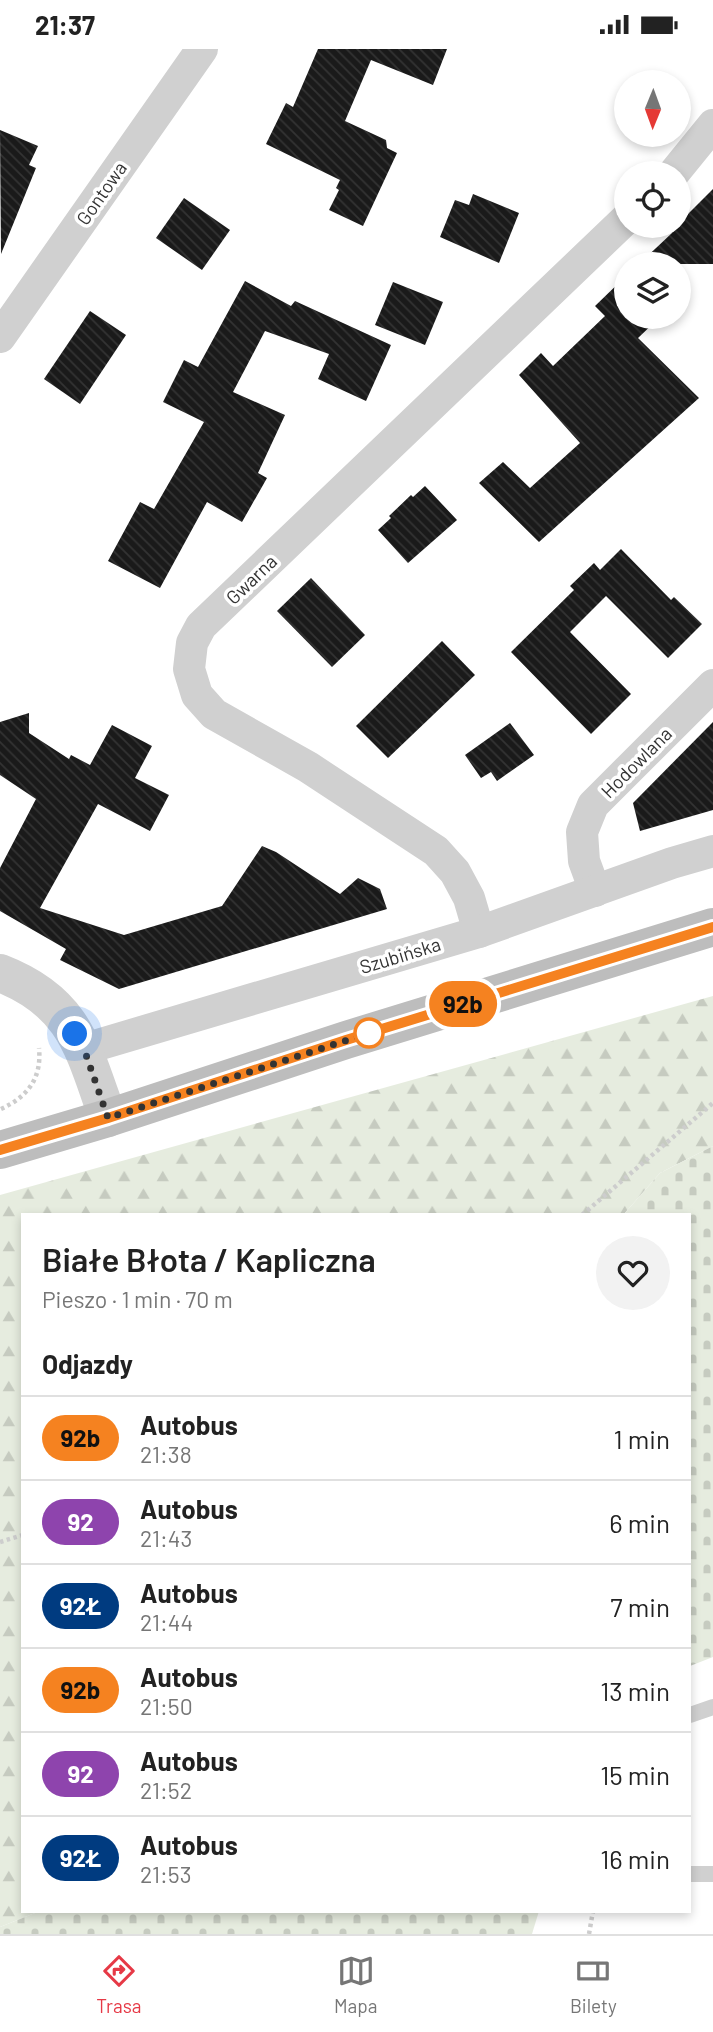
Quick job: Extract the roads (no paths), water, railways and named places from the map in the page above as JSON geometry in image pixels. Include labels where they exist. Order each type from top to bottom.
[{"type":"main road","points":[[0,1150],[713,927]]},
{"type":"street","name":"Gontowa","points":[[2,330],[202,49]]},
{"type":"street","points":[[684,161],[713,125]]},
{"type":"street","name":"Gwarna","points":[[480,932],[469,898],[455,872],[436,851],[308,767],[214,714],[197,695],[189,669],[192,643],[201,626],[614,230]]},
{"type":"street","name":"Hodowlana","points":[[594,891],[584,861],[583,832],[593,805],[713,685]]},
{"type":"street","name":"Szubińska","points":[[84,1049],[480,932],[713,851]]},
{"type":"street","points":[[0,973],[26,983],[52,1002],[67,1019],[84,1049],[108,1118]]},
{"type":"lane","points":[[691,1715],[713,1707]]},
{"type":"lane","points":[[691,1874],[713,1874]]}]
